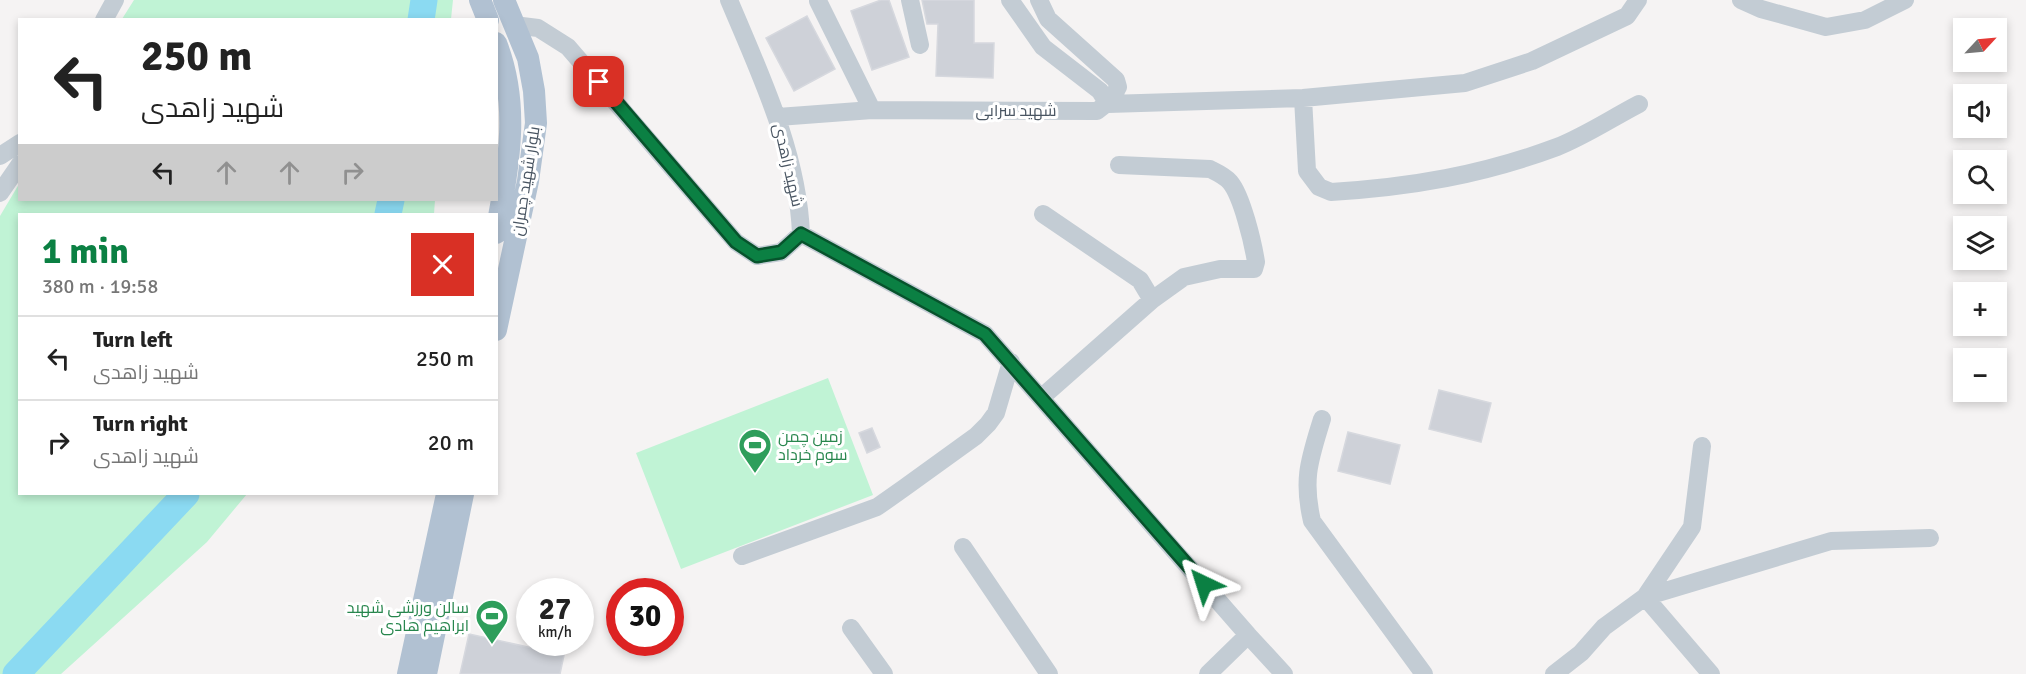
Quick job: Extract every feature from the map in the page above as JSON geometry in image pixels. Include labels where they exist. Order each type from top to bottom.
[{"type":"main road","points":[[480,0],[487,18]]},
{"type":"main road","name":"بلوار شهید چمران","points":[[498,321],[528,181],[536,123],[534,91],[528,58],[505,29],[504,0]]},
{"type":"main road","name":"بلوار شهید چمران","points":[[498,48],[509,88],[510,115],[510,159],[498,222]]},
{"type":"main road","points":[[408,674],[447,495]]},
{"type":"main road","points":[[426,674],[463,495]]},
{"type":"street","points":[[105,18],[115,0]]},
{"type":"street","name":"شهید زاهدی","points":[[729,0],[778,117],[800,210],[801,234]]},
{"type":"street","points":[[910,0],[920,45]]},
{"type":"street","points":[[1010,0],[1043,47],[1100,91],[1108,104],[1118,87],[1116,80],[1048,19],[1039,0]]},
{"type":"street","name":"شهید سرابی","points":[[778,117],[872,110],[1097,111],[1108,104],[1303,98],[1464,83],[1532,61],[1628,16],[1638,0]]},
{"type":"street","points":[[1741,0],[1761,9],[1826,27],[1865,21],[1905,0]]},
{"type":"street","points":[[818,2],[872,110]]},
{"type":"street","points":[[505,29],[538,28],[568,47],[736,242],[757,256],[781,252],[801,234],[985,334],[1284,674]]},
{"type":"street","points":[[1303,98],[1307,171],[1319,186],[1331,192],[1424,183],[1474,174],[1558,146],[1639,104]]},
{"type":"street","points":[[0,156],[18,144]]},
{"type":"street","points":[[1042,397],[1152,300],[1184,277],[1220,269],[1254,269],[1255,255],[1240,203],[1230,182],[1210,169],[1119,165]]},
{"type":"street","points":[[0,193],[18,167]]},
{"type":"street","points":[[1043,214],[1140,280],[1152,300]]},
{"type":"street","points":[[742,556],[877,507],[904,488],[976,436],[987,424],[996,413],[1011,362]]},
{"type":"street","points":[[1322,419],[1307,467],[1307,502],[1312,521],[1425,674]]},
{"type":"street","points":[[1645,597],[1692,527],[1702,446]]},
{"type":"street","points":[[1554,674],[1581,653],[1604,627],[1645,597],[1832,541],[1930,538]]},
{"type":"street","points":[[963,547],[1049,674]]},
{"type":"street","points":[[1645,597],[1711,674]]},
{"type":"street","points":[[851,628],[884,674]]},
{"type":"street","points":[[1208,674],[1248,635]]},
{"type":"green space","points":[[134,0],[453,0],[451,18],[123,18]]},
{"type":"green space","points":[[18,186],[18,201],[435,201],[434,213],[18,213],[18,495],[246,495],[207,542],[61,674],[0,674],[0,216]]},
{"type":"green space","name":"زمین چمن سوم خرداد","points":[[828,378],[873,495],[681,569],[636,453]]},
{"type":"building","points":[[881,0],[889,0],[909,57],[872,70],[851,11]]},
{"type":"building","points":[[922,0],[974,0],[974,43],[994,43],[993,78],[936,76],[938,24],[927,24]]},
{"type":"building","points":[[807,16],[835,69],[794,91],[766,38]]},
{"type":"building","points":[[1439,390],[1491,403],[1481,442],[1429,429]]},
{"type":"building","points":[[872,428],[880,447],[867,453],[859,433]]},
{"type":"building","points":[[1348,432],[1400,445],[1390,484],[1338,471]]},
{"type":"building","name":"سالن ورزشی شهید ابراهیم هادی","points":[[469,634],[516,644],[516,656],[564,656],[560,674],[460,674]]},
{"type":"waterway","points":[[421,18],[424,0]]},
{"type":"waterway","points":[[388,213],[391,201]]},
{"type":"waterway","points":[[16,674],[185,495]]},
{"type":"place","name":"زمین چمن سوم خرداد","points":[[755,474]]},
{"type":"place","name":"سالن ورزشی شهید ابراهیم هادی","points":[[492,645]]},
{"type":"route","points":[[599,82],[736,242],[757,256],[781,252],[801,234],[985,334],[1204,584]]}]
